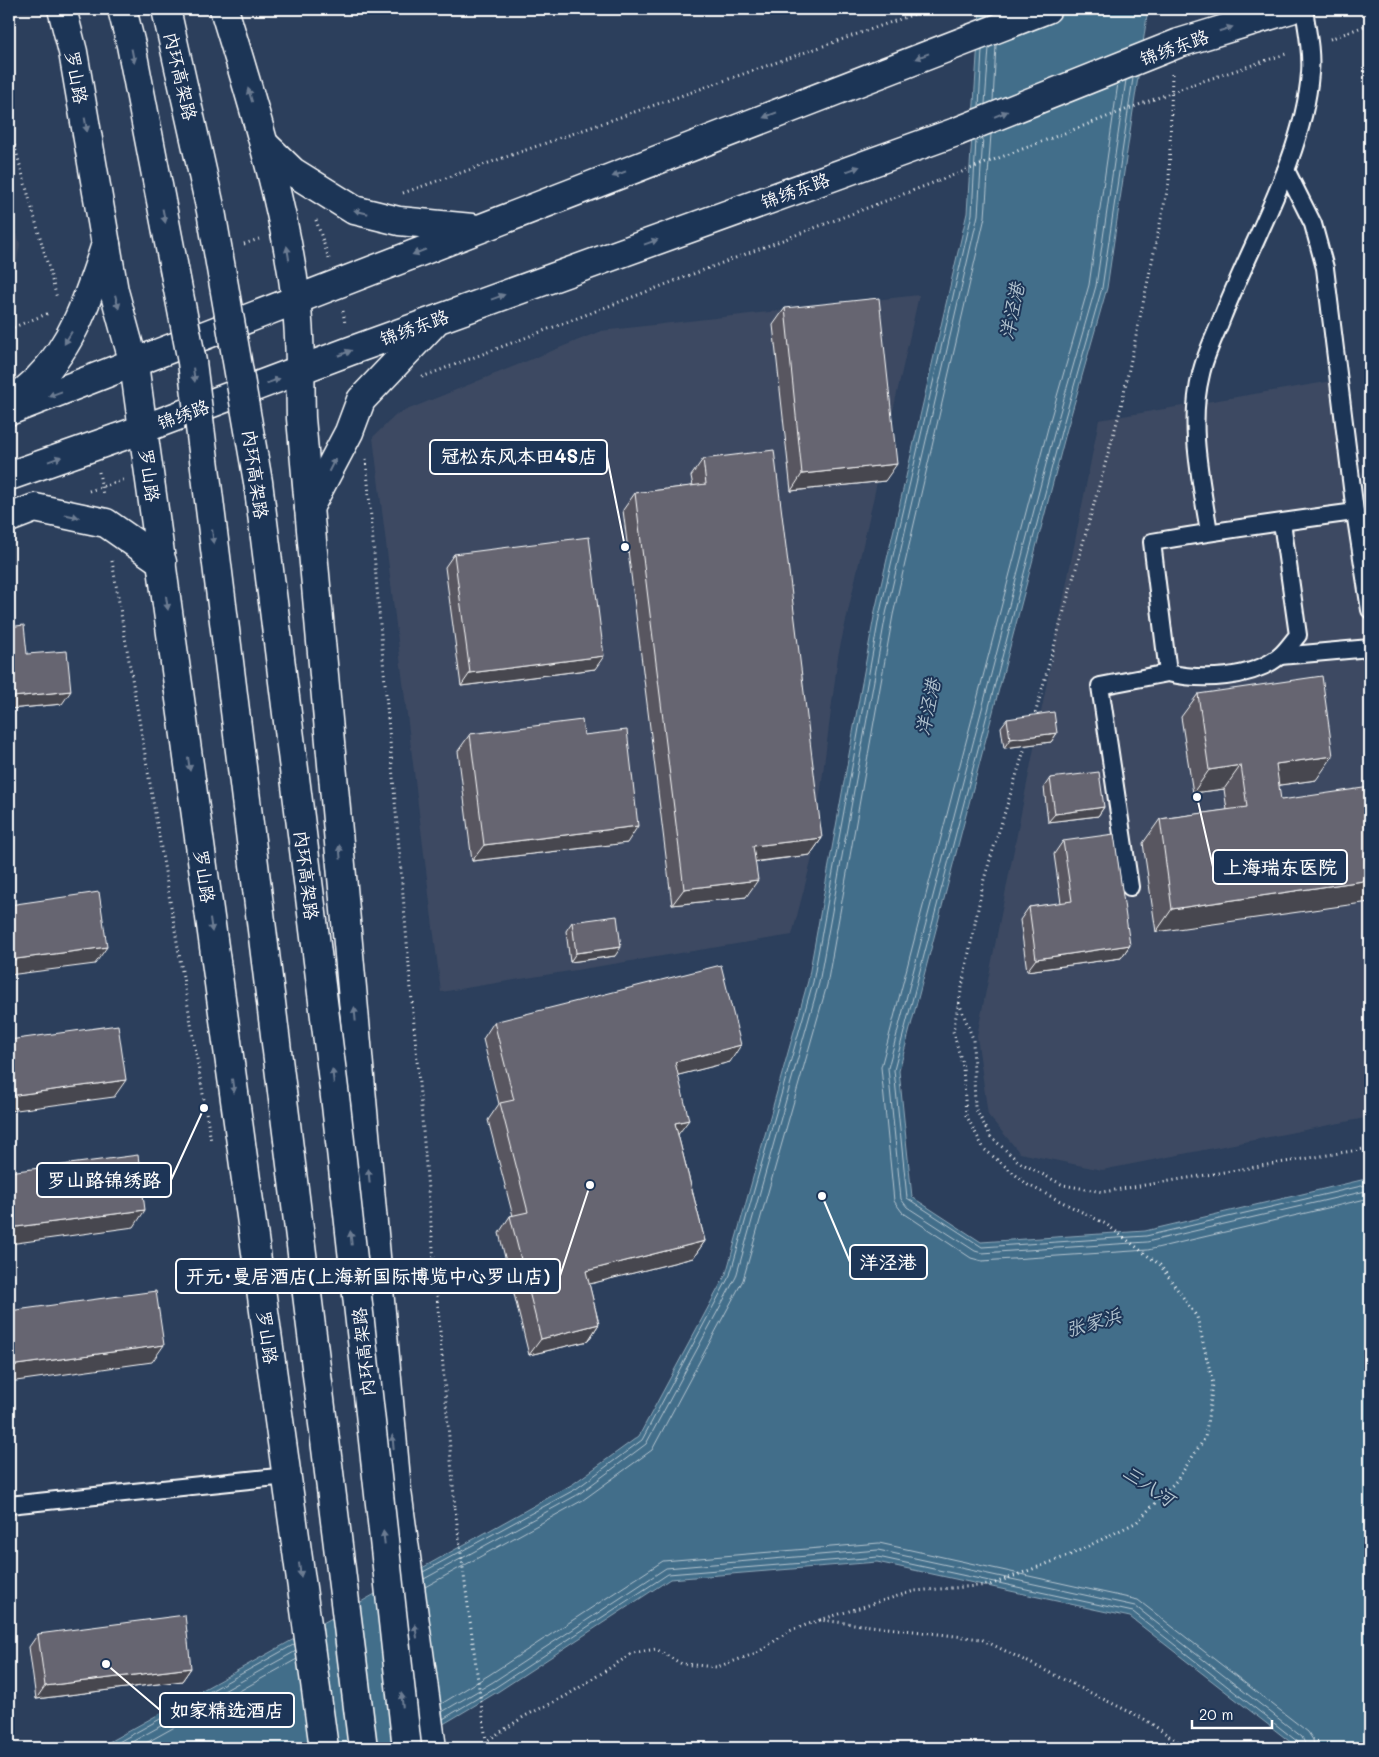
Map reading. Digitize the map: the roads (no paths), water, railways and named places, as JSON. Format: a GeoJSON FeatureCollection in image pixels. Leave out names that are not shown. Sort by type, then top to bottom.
{"type":"FeatureCollection","features":[{"type":"Feature","properties":{"kind":"main road","name":"罗山路"},"geometry":{"type":"LineString","coordinates":[[62,9],[73,52],[114,291],[134,364],[324,1748]]}},
{"type":"Feature","properties":{"kind":"main road"},"geometry":{"type":"LineString","coordinates":[[122,9],[131,45],[192,362],[363,1748]]}},
{"type":"Feature","properties":{"kind":"main road","name":"内环高架路"},"geometry":{"type":"LineString","coordinates":[[166,9],[211,211],[258,482],[336,1105],[407,1748]]}},
{"type":"Feature","properties":{"kind":"main road"},"geometry":{"type":"LineString","coordinates":[[224,9],[264,144],[284,230],[296,301],[309,508],[397,1491],[432,1748]]}},
{"type":"Feature","properties":{"kind":"main road"},"geometry":{"type":"LineString","coordinates":[[9,412],[967,38],[1047,9]]}},
{"type":"Feature","properties":{"kind":"main road","name":"锦绣东路"},"geometry":{"type":"LineString","coordinates":[[300,371],[956,132],[1176,55],[1291,9]]}},
{"type":"Feature","properties":{"kind":"main road"},"geometry":{"type":"LineString","coordinates":[[264,144],[293,172],[354,210],[399,221],[479,229]]}},
{"type":"Feature","properties":{"kind":"main road"},"geometry":{"type":"LineString","coordinates":[[9,405],[39,378],[62,347],[88,300],[106,244]]}},
{"type":"Feature","properties":{"kind":"main road"},"geometry":{"type":"LineString","coordinates":[[309,508],[349,432],[361,400],[436,320]]}},
{"type":"Feature","properties":{"kind":"main road","name":"锦绣路"},"geometry":{"type":"LineString","coordinates":[[9,476],[300,371]]}},
{"type":"Feature","properties":{"kind":"main road"},"geometry":{"type":"LineString","coordinates":[[9,518],[35,508],[106,523],[162,562]]}},
{"type":"Feature","properties":{"kind":"lane"},"geometry":{"type":"LineString","coordinates":[[1208,532],[1196,443],[1195,410],[1201,373],[1240,271],[1286,170],[1306,99],[1310,73],[1310,46],[1304,9]]}},
{"type":"Feature","properties":{"kind":"lane"},"geometry":{"type":"LineString","coordinates":[[1286,170],[1313,224],[1325,268],[1370,610]]}},
{"type":"Feature","properties":{"kind":"lane"},"geometry":{"type":"LineString","coordinates":[[1168,673],[1152,542],[1208,532],[1356,512]]}},
{"type":"Feature","properties":{"kind":"lane"},"geometry":{"type":"LineString","coordinates":[[1282,522],[1298,635],[1308,654]]}},
{"type":"Feature","properties":{"kind":"lane"},"geometry":{"type":"LineString","coordinates":[[1130,887],[1100,686],[1168,673],[1202,678],[1235,673],[1264,665],[1280,656],[1298,635]]}},
{"type":"Feature","properties":{"kind":"lane"},"geometry":{"type":"LineString","coordinates":[[1280,656],[1370,648]]}},
{"type":"Feature","properties":{"kind":"lane"},"geometry":{"type":"LineString","coordinates":[[9,1505],[287,1476]]}},
{"type":"Feature","properties":{"kind":"water"},"geometry":{"type":"Polygon","coordinates":[[[980,9],[1148,9],[1107,288],[1067,429],[899,1071],[912,1197],[981,1242],[1145,1231],[1370,1178],[1370,1748],[1298,1748],[1130,1617],[877,1562],[670,1579],[499,1691],[403,1748],[98,1748],[573,1484],[639,1436],[726,1274],[808,981],[875,611],[967,213],[980,9]]]}},
{"type":"Feature","properties":{"kind":"place","name":"冠松东风本田4S店"},"geometry":{"type":"Point","coordinates":[625,547]}},
{"type":"Feature","properties":{"kind":"place","name":"上海瑞东医院"},"geometry":{"type":"Point","coordinates":[1197,797]}},
{"type":"Feature","properties":{"kind":"place","name":"罗山路锦绣路"},"geometry":{"type":"Point","coordinates":[204,1108]}},
{"type":"Feature","properties":{"kind":"place","name":"开元·曼居酒店(上海新国际博览中心罗山店)"},"geometry":{"type":"Point","coordinates":[590,1185]}},
{"type":"Feature","properties":{"kind":"place","name":"洋泾港"},"geometry":{"type":"Point","coordinates":[822,1196]}},
{"type":"Feature","properties":{"kind":"place","name":"如家精选酒店"},"geometry":{"type":"Point","coordinates":[106,1664]}},
{"type":"Feature","properties":{"kind":"water label","name":"张家浜"},"geometry":{"type":"Point","coordinates":[1093,1322]}},
{"type":"Feature","properties":{"kind":"water label","name":"三八河"},"geometry":{"type":"Point","coordinates":[1149,1485]}}]}
